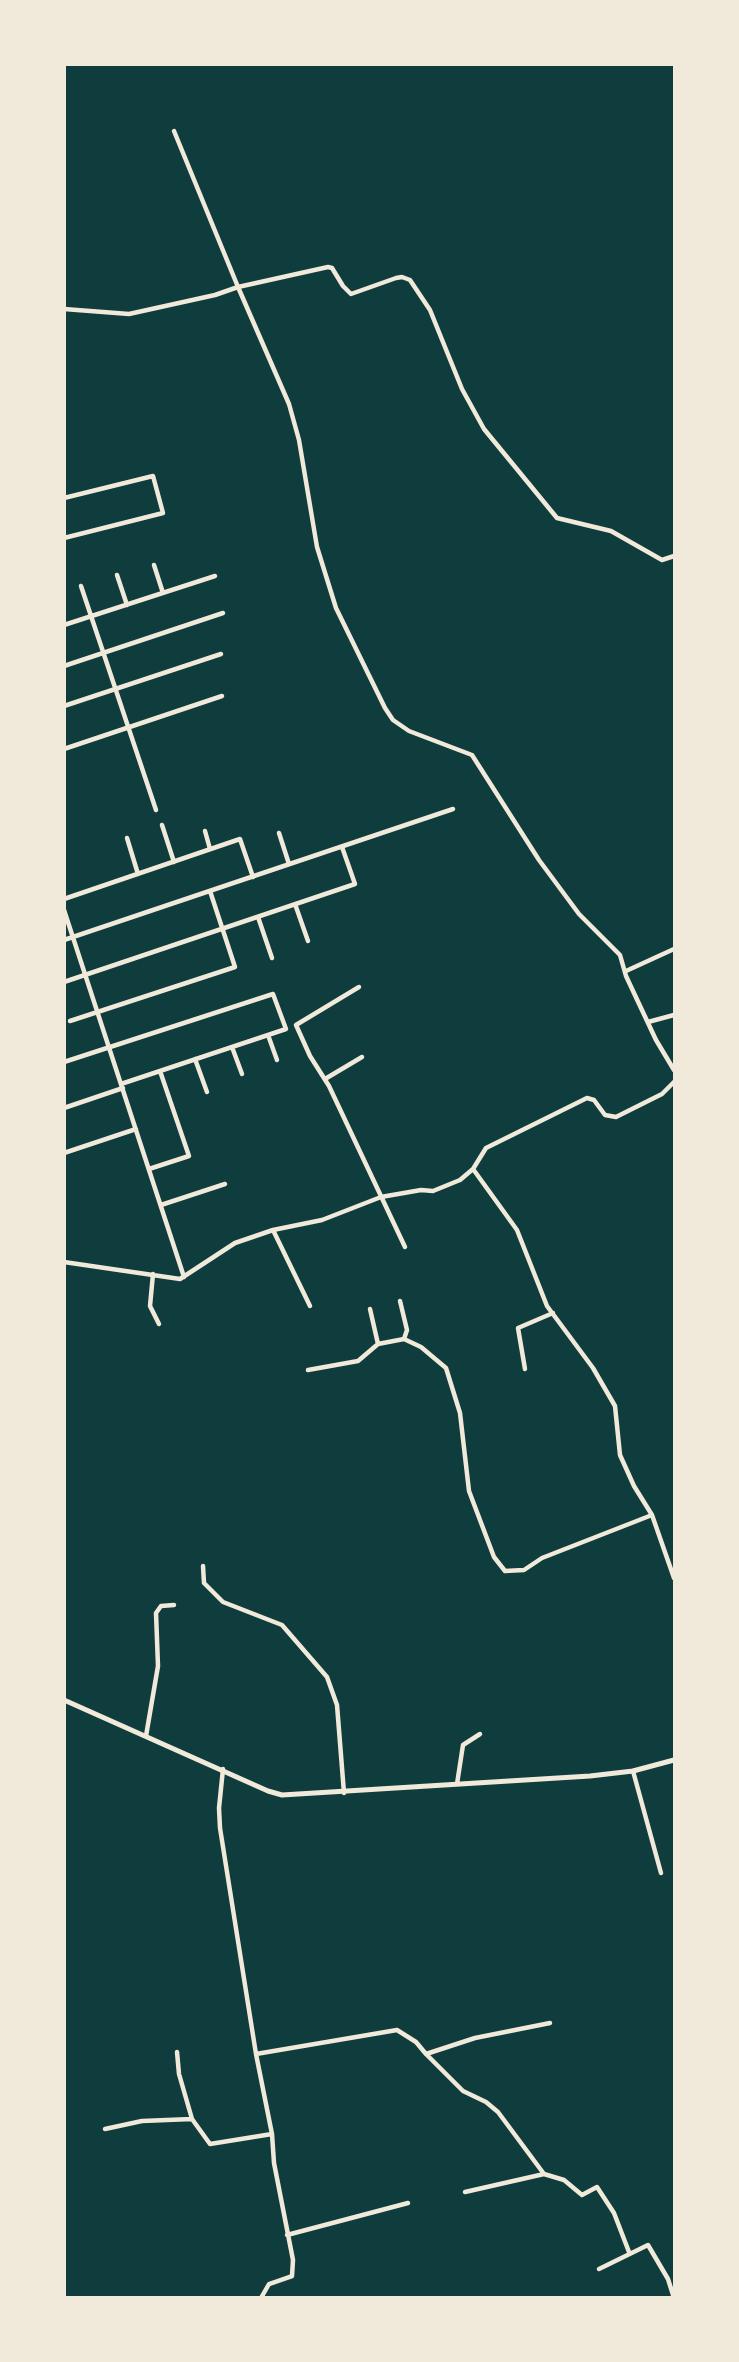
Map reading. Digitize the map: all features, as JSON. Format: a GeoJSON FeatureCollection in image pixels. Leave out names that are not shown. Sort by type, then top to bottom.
{"type":"FeatureCollection","features":[{"type":"Feature","properties":{"kind":"street"},"geometry":{"type":"LineString","coordinates":[[174,131],[289,404],[299,440],[317,548],[336,608],[385,708],[393,720],[409,731],[472,755],[539,860],[579,914],[620,955],[648,1022],[675,1070]]}},
{"type":"Feature","properties":{"kind":"street"},"geometry":{"type":"LineString","coordinates":[[64,309],[129,314],[215,296],[238,287],[328,267],[332,268],[351,294],[396,278],[402,277],[410,280],[430,310],[462,389],[484,429],[557,518],[610,531],[662,560],[675,556]]}},
{"type":"Feature","properties":{"kind":"street"},"geometry":{"type":"LineString","coordinates":[[64,498],[153,476],[162,513],[64,538]]}},
{"type":"Feature","properties":{"kind":"street"},"geometry":{"type":"LineString","coordinates":[[154,565],[163,593]]}},
{"type":"Feature","properties":{"kind":"street"},"geometry":{"type":"LineString","coordinates":[[117,575],[127,604]]}},
{"type":"Feature","properties":{"kind":"street"},"geometry":{"type":"LineString","coordinates":[[64,625],[215,576]]}},
{"type":"Feature","properties":{"kind":"street"},"geometry":{"type":"LineString","coordinates":[[81,586],[156,810]]}},
{"type":"Feature","properties":{"kind":"street"},"geometry":{"type":"LineString","coordinates":[[64,666],[222,613]]}},
{"type":"Feature","properties":{"kind":"street"},"geometry":{"type":"LineString","coordinates":[[64,706],[220,654]]}},
{"type":"Feature","properties":{"kind":"street"},"geometry":{"type":"LineString","coordinates":[[64,749],[222,696]]}},
{"type":"Feature","properties":{"kind":"street"},"geometry":{"type":"LineString","coordinates":[[64,940],[453,809]]}},
{"type":"Feature","properties":{"kind":"street"},"geometry":{"type":"LineString","coordinates":[[162,825],[174,862]]}},
{"type":"Feature","properties":{"kind":"street"},"geometry":{"type":"LineString","coordinates":[[205,831],[210,849]]}},
{"type":"Feature","properties":{"kind":"street"},"geometry":{"type":"LineString","coordinates":[[279,834],[289,864]]}},
{"type":"Feature","properties":{"kind":"street"},"geometry":{"type":"LineString","coordinates":[[127,838],[138,874]]}},
{"type":"Feature","properties":{"kind":"street"},"geometry":{"type":"LineString","coordinates":[[64,898],[240,839],[253,877]]}},
{"type":"Feature","properties":{"kind":"street"},"geometry":{"type":"LineString","coordinates":[[64,981],[355,884],[342,847]]}},
{"type":"Feature","properties":{"kind":"street"},"geometry":{"type":"LineString","coordinates":[[70,1021],[235,967],[210,891]]}},
{"type":"Feature","properties":{"kind":"street"},"geometry":{"type":"LineString","coordinates":[[295,904],[308,941]]}},
{"type":"Feature","properties":{"kind":"street"},"geometry":{"type":"LineString","coordinates":[[64,910],[184,1277]]}},
{"type":"Feature","properties":{"kind":"street"},"geometry":{"type":"LineString","coordinates":[[258,917],[272,958]]}},
{"type":"Feature","properties":{"kind":"street"},"geometry":{"type":"LineString","coordinates":[[626,971],[675,949]]}},
{"type":"Feature","properties":{"kind":"street"},"geometry":{"type":"LineString","coordinates":[[359,987],[296,1025],[310,1056],[325,1079],[405,1247]]}},
{"type":"Feature","properties":{"kind":"street"},"geometry":{"type":"LineString","coordinates":[[64,1062],[273,994],[286,1029],[160,1071],[64,1108]]}},
{"type":"Feature","properties":{"kind":"street"},"geometry":{"type":"LineString","coordinates":[[648,1022],[675,1015]]}},
{"type":"Feature","properties":{"kind":"street"},"geometry":{"type":"LineString","coordinates":[[268,1035],[277,1060]]}},
{"type":"Feature","properties":{"kind":"street"},"geometry":{"type":"LineString","coordinates":[[232,1047],[242,1074]]}},
{"type":"Feature","properties":{"kind":"street"},"geometry":{"type":"LineString","coordinates":[[325,1079],[362,1057]]}},
{"type":"Feature","properties":{"kind":"street"},"geometry":{"type":"LineString","coordinates":[[195,1059],[207,1092]]}},
{"type":"Feature","properties":{"kind":"street"},"geometry":{"type":"LineString","coordinates":[[149,1169],[189,1156],[160,1071]]}},
{"type":"Feature","properties":{"kind":"street"},"geometry":{"type":"LineString","coordinates":[[64,1262],[175,1279],[184,1277],[235,1243],[273,1230],[322,1220],[381,1197],[421,1190],[433,1191],[460,1180],[473,1169],[486,1148],[568,1106],[592,1098],[605,1115],[616,1118],[662,1094],[675,1082]]}},
{"type":"Feature","properties":{"kind":"street"},"geometry":{"type":"LineString","coordinates":[[64,1153],[136,1129]]}},
{"type":"Feature","properties":{"kind":"street"},"geometry":{"type":"LineString","coordinates":[[473,1169],[517,1230],[541,1295],[593,1368],[615,1406],[620,1455],[633,1486],[652,1515],[675,1578]]}},
{"type":"Feature","properties":{"kind":"street"},"geometry":{"type":"LineString","coordinates":[[161,1205],[225,1184]]}},
{"type":"Feature","properties":{"kind":"street"},"geometry":{"type":"LineString","coordinates":[[273,1230],[310,1306]]}},
{"type":"Feature","properties":{"kind":"street"},"geometry":{"type":"LineString","coordinates":[[153,1274],[150,1306],[159,1323]]}},
{"type":"Feature","properties":{"kind":"street"},"geometry":{"type":"LineString","coordinates":[[400,1301],[407,1330],[404,1339]]}},
{"type":"Feature","properties":{"kind":"street"},"geometry":{"type":"LineString","coordinates":[[370,1309],[378,1344]]}},
{"type":"Feature","properties":{"kind":"street"},"geometry":{"type":"LineString","coordinates":[[525,1369],[518,1328],[553,1313]]}},
{"type":"Feature","properties":{"kind":"street"},"geometry":{"type":"LineString","coordinates":[[308,1370],[358,1361],[378,1344],[404,1339],[422,1347],[449,1373],[460,1413],[469,1491],[494,1557],[505,1570],[524,1570],[542,1558],[652,1515]]}},
{"type":"Feature","properties":{"kind":"street"},"geometry":{"type":"LineString","coordinates":[[203,1566],[204,1582],[223,1602],[282,1625],[327,1677],[337,1705],[344,1793]]}},
{"type":"Feature","properties":{"kind":"street"},"geometry":{"type":"LineString","coordinates":[[146,1736],[158,1666],[156,1613],[162,1606],[174,1605]]}},
{"type":"Feature","properties":{"kind":"street"},"geometry":{"type":"LineString","coordinates":[[64,1700],[268,1791],[282,1795],[344,1793],[633,1771],[675,1760]]}},
{"type":"Feature","properties":{"kind":"street"},"geometry":{"type":"LineString","coordinates":[[457,1784],[463,1745],[480,1734]]}},
{"type":"Feature","properties":{"kind":"street"},"geometry":{"type":"LineString","coordinates":[[223,1769],[219,1808],[220,1828],[256,2054],[273,2134],[274,2163],[293,2260],[292,2276],[270,2284],[261,2298]]}},
{"type":"Feature","properties":{"kind":"street"},"geometry":{"type":"LineString","coordinates":[[633,1771],[661,1873]]}},
{"type":"Feature","properties":{"kind":"street"},"geometry":{"type":"LineString","coordinates":[[426,2054],[475,2038],[550,2023]]}},
{"type":"Feature","properties":{"kind":"street"},"geometry":{"type":"LineString","coordinates":[[256,2054],[397,2030],[416,2042],[463,2091],[486,2102],[498,2112],[544,2174]]}},
{"type":"Feature","properties":{"kind":"street"},"geometry":{"type":"LineString","coordinates":[[177,2052],[179,2074],[192,2119],[210,2144],[273,2134]]}},
{"type":"Feature","properties":{"kind":"street"},"geometry":{"type":"LineString","coordinates":[[105,2129],[142,2121],[192,2119]]}},
{"type":"Feature","properties":{"kind":"street"},"geometry":{"type":"LineString","coordinates":[[465,2192],[544,2174],[558,2177],[582,2195],[598,2187],[614,2213],[629,2252]]}},
{"type":"Feature","properties":{"kind":"street"},"geometry":{"type":"LineString","coordinates":[[287,2235],[408,2203]]}},
{"type":"Feature","properties":{"kind":"street"},"geometry":{"type":"LineString","coordinates":[[599,2269],[644,2245],[650,2246],[668,2279],[674,2298]]}}]}
